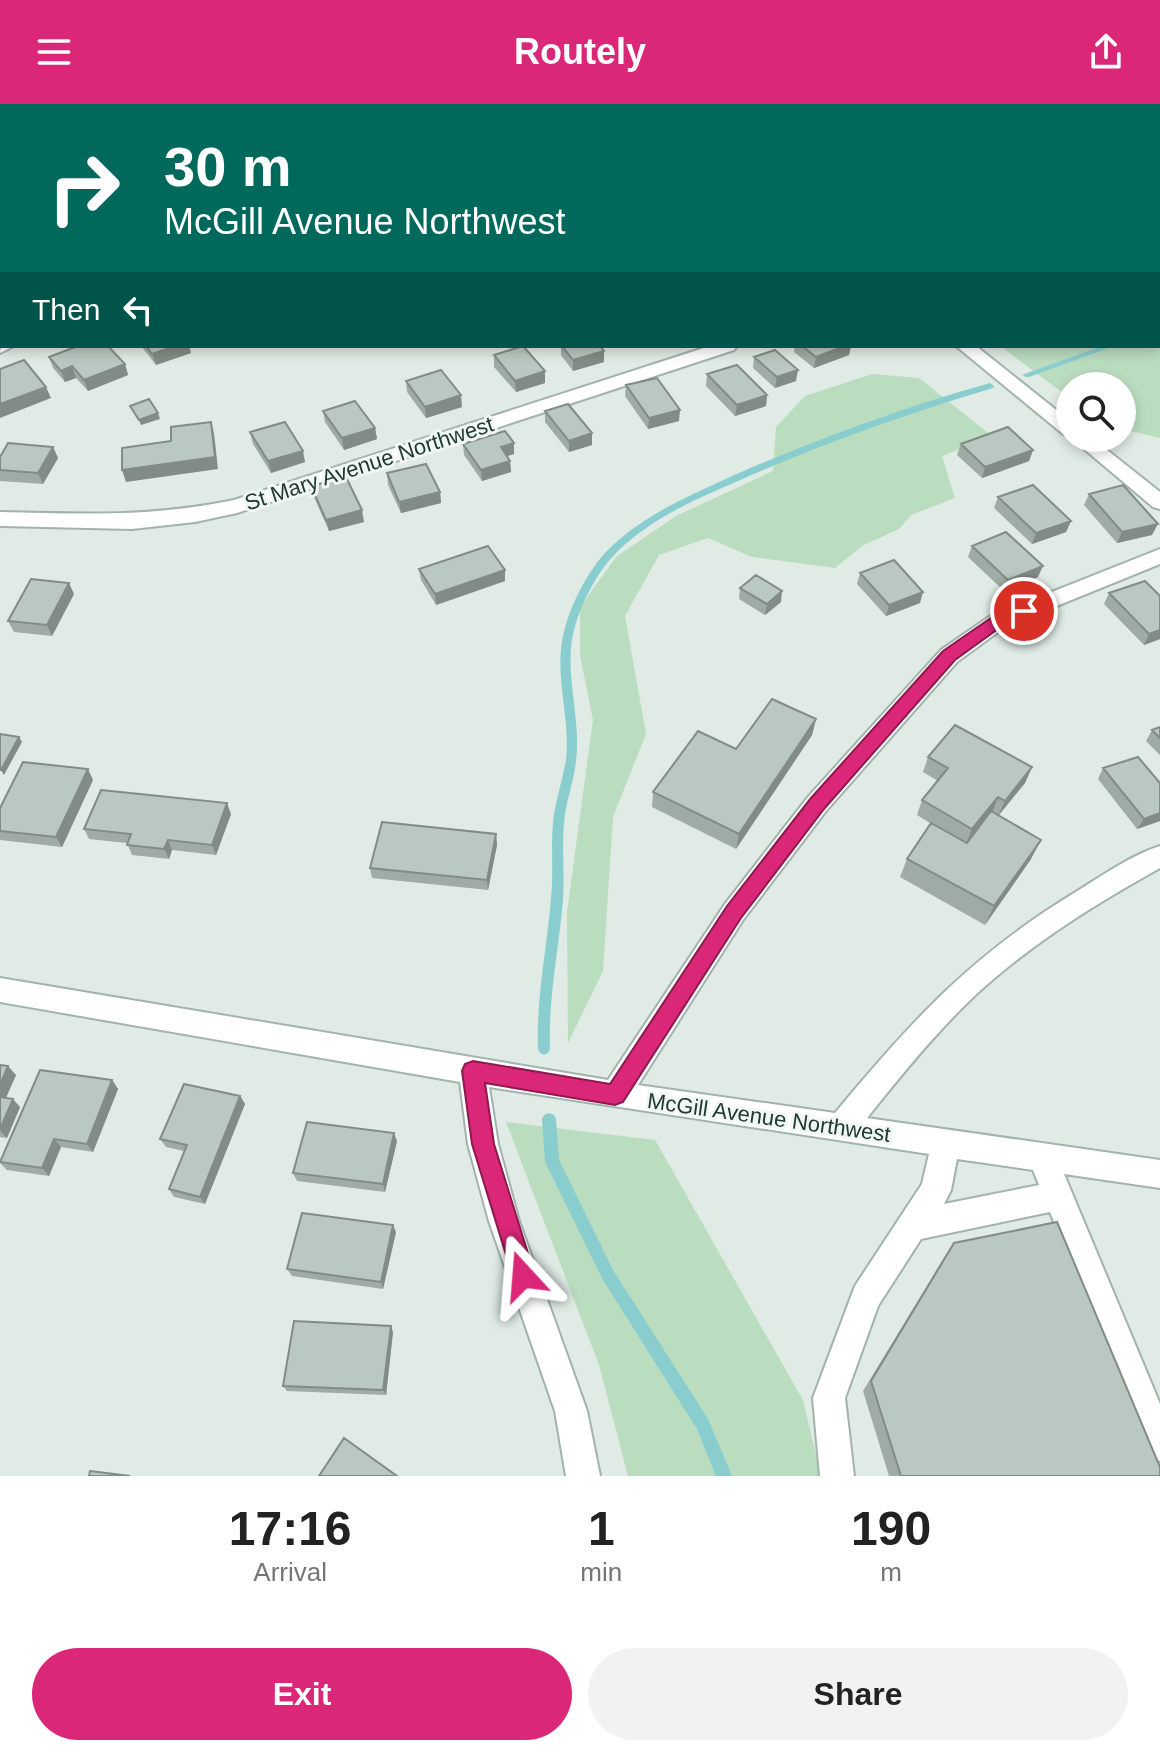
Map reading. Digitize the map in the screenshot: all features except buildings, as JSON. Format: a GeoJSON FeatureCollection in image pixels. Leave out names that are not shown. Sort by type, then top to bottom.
{"type":"FeatureCollection","features":[{"type":"Feature","properties":{"kind":"street","name":"St Mary Avenue Northwest"},"geometry":{"type":"LineString","coordinates":[[0,519],[132,522],[195,515],[237,506],[722,348]]}},
{"type":"Feature","properties":{"kind":"street"},"geometry":{"type":"LineString","coordinates":[[968,348],[1056,419]]}},
{"type":"Feature","properties":{"kind":"street"},"geometry":{"type":"LineString","coordinates":[[1098,452],[1160,502]]}},
{"type":"Feature","properties":{"kind":"street"},"geometry":{"type":"LineString","coordinates":[[615,1095],[734,912],[817,804],[949,656],[997,622],[1160,556]]}},
{"type":"Feature","properties":{"kind":"street"},"geometry":{"type":"LineString","coordinates":[[841,1128],[932,1019],[1000,958],[1098,889],[1160,856]]}},
{"type":"Feature","properties":{"kind":"street","name":"McGill Avenue Northwest"},"geometry":{"type":"LineString","coordinates":[[0,990],[615,1095],[1160,1174]]}},
{"type":"Feature","properties":{"kind":"street"},"geometry":{"type":"LineString","coordinates":[[473,1071],[483,1144],[504,1221],[571,1411],[583,1476]]}},
{"type":"Feature","properties":{"kind":"street"},"geometry":{"type":"LineString","coordinates":[[837,1476],[829,1398],[866,1297],[936,1190],[946,1142]]}},
{"type":"Feature","properties":{"kind":"street"},"geometry":{"type":"LineString","coordinates":[[1042,1157],[1160,1444]]}},
{"type":"Feature","properties":{"kind":"street"},"geometry":{"type":"LineString","coordinates":[[912,1226],[1058,1196]]}},
{"type":"Feature","properties":{"kind":"green space"},"geometry":{"type":"Polygon","coordinates":[[[1003,348],[1160,348],[1160,438],[1136,432],[1136,372],[1056,372],[1056,388],[1003,348]]]}},
{"type":"Feature","properties":{"kind":"green space"},"geometry":{"type":"Polygon","coordinates":[[[872,374],[919,378],[992,436],[942,456],[955,498],[911,515],[899,529],[862,546],[835,568],[752,557],[708,538],[659,555],[625,616],[646,734],[613,817],[603,971],[568,1043],[567,912],[593,720],[580,655],[580,607],[616,557],[676,516],[773,471],[776,427],[805,396],[872,374]]]}},
{"type":"Feature","properties":{"kind":"green space"},"geometry":{"type":"Polygon","coordinates":[[[506,1122],[655,1140],[803,1400],[821,1476],[628,1476],[599,1365],[506,1122]]]}},
{"type":"Feature","properties":{"kind":"waterway"},"geometry":{"type":"LineString","coordinates":[[1026,375],[1104,348]]}},
{"type":"Feature","properties":{"kind":"waterway"},"geometry":{"type":"LineString","coordinates":[[544,1049],[545,992],[557,898],[559,819],[573,744],[566,649],[575,612],[600,566],[614,549],[641,527],[702,493],[829,440],[990,386]]}},
{"type":"Feature","properties":{"kind":"waterway"},"geometry":{"type":"LineString","coordinates":[[549,1119],[552,1161],[608,1275],[703,1424],[724,1476]]}},
{"type":"Feature","properties":{"kind":"route"},"geometry":{"type":"LineString","coordinates":[[523,1276],[483,1144],[473,1071],[615,1095],[734,912],[817,804],[919,685],[949,656],[997,622],[1024,611]]}}]}
